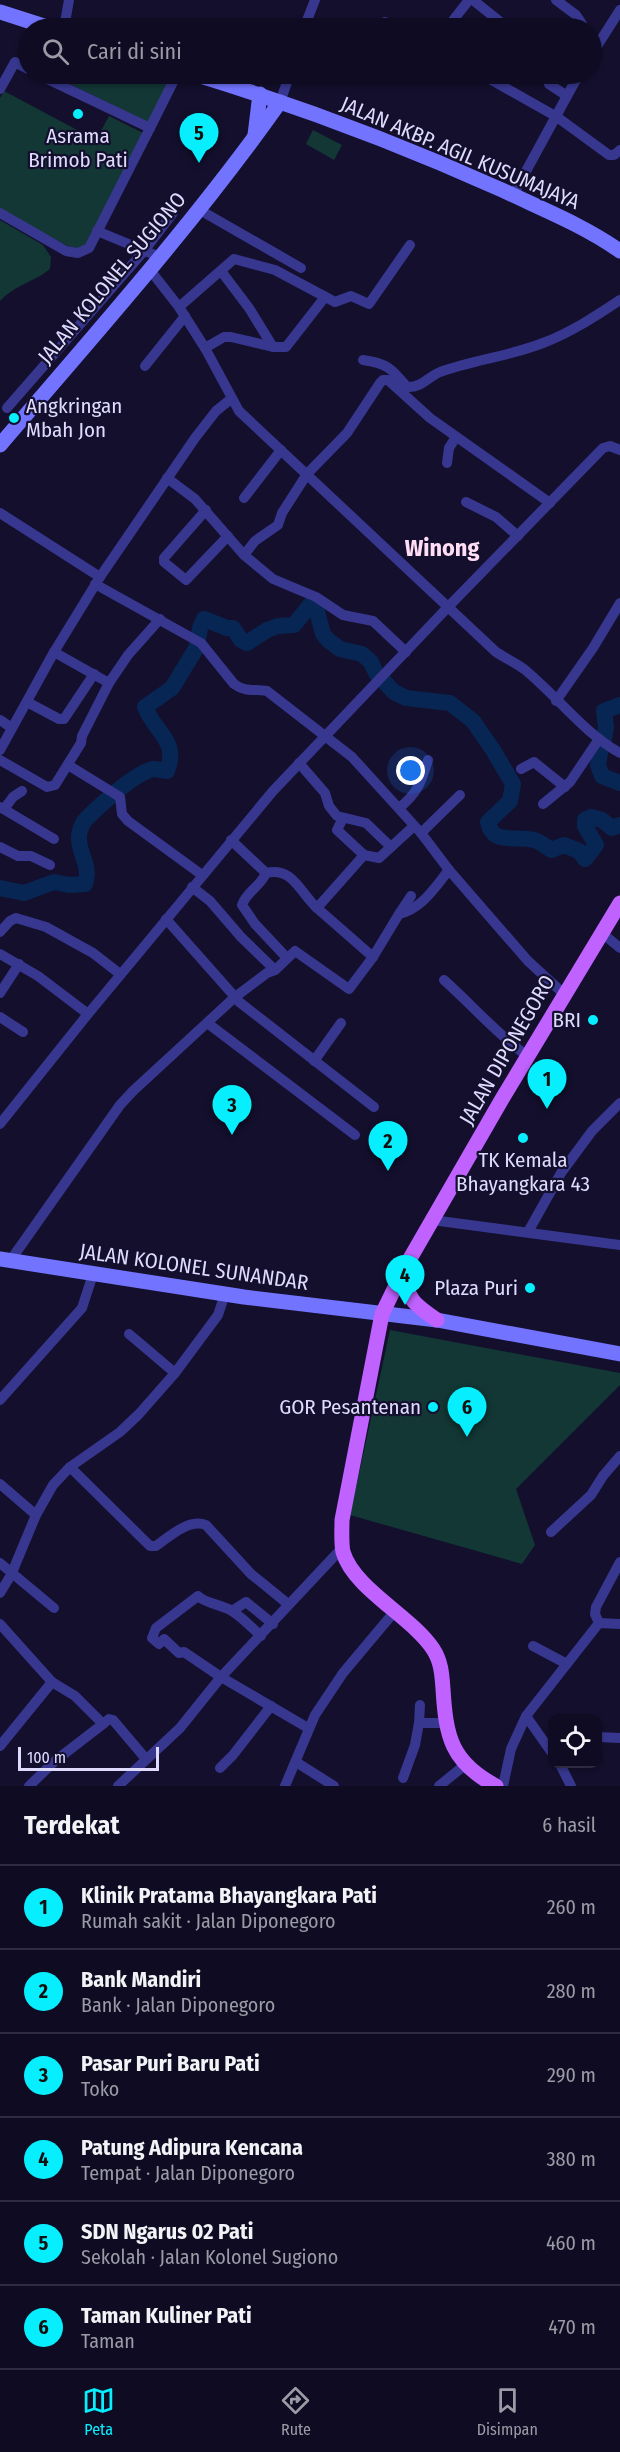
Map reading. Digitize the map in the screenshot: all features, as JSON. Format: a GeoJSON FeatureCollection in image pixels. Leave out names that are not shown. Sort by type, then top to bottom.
{"type":"FeatureCollection","features":[{"type":"Feature","properties":{"kind":"main road"},"geometry":{"type":"LineString","coordinates":[[0,12],[19,18]]}},
{"type":"Feature","properties":{"kind":"main road","name":"JALAN AKBP. AGIL KUSUMAJAYA"},"geometry":{"type":"LineString","coordinates":[[227,84],[374,137],[513,195],[594,232],[620,251]]}},
{"type":"Feature","properties":{"kind":"main road"},"geometry":{"type":"LineString","coordinates":[[255,138],[260,94]]}},
{"type":"Feature","properties":{"kind":"main road","name":"JALAN KOLONEL SUGIONO"},"geometry":{"type":"LineString","coordinates":[[0,445],[150,270],[255,138],[280,102]]}},
{"type":"Feature","properties":{"kind":"main road","name":"JALAN DIPONEGORO"},"geometry":{"type":"LineString","coordinates":[[342,1548],[342,1520],[382,1314],[432,1220],[527,1056],[620,903]]}},
{"type":"Feature","properties":{"kind":"main road","name":"JALAN KOLONEL SUNANDAR"},"geometry":{"type":"LineString","coordinates":[[5,1260],[225,1294],[437,1320],[620,1354]]}},
{"type":"Feature","properties":{"kind":"main road"},"geometry":{"type":"LineString","coordinates":[[404,1269],[409,1297],[419,1308],[437,1320]]}},
{"type":"Feature","properties":{"kind":"main road"},"geometry":{"type":"LineString","coordinates":[[342,1548],[353,1571],[419,1631],[438,1658],[441,1668],[445,1723],[454,1748],[465,1766],[496,1786]]}},
{"type":"Feature","properties":{"kind":"street"},"geometry":{"type":"LineString","coordinates":[[66,18],[69,0]]}},
{"type":"Feature","properties":{"kind":"street"},"geometry":{"type":"LineString","coordinates":[[308,18],[315,0]]}},
{"type":"Feature","properties":{"kind":"street"},"geometry":{"type":"LineString","coordinates":[[456,18],[471,0],[495,18]]}},
{"type":"Feature","properties":{"kind":"street"},"geometry":{"type":"LineString","coordinates":[[558,1],[580,18]]}},
{"type":"Feature","properties":{"kind":"street"},"geometry":{"type":"LineString","coordinates":[[602,37],[620,10]]}},
{"type":"Feature","properties":{"kind":"street"},"geometry":{"type":"LineString","coordinates":[[0,89],[15,62],[18,64]]}},
{"type":"Feature","properties":{"kind":"street"},"geometry":{"type":"LineString","coordinates":[[58,84],[150,128]]}},
{"type":"Feature","properties":{"kind":"street"},"geometry":{"type":"LineString","coordinates":[[0,213],[66,251],[78,253],[88,248],[172,84]]}},
{"type":"Feature","properties":{"kind":"street"},"geometry":{"type":"LineString","coordinates":[[280,102],[286,84]]}},
{"type":"Feature","properties":{"kind":"street"},"geometry":{"type":"LineString","coordinates":[[499,84],[557,117],[609,155],[618,154]]}},
{"type":"Feature","properties":{"kind":"street"},"geometry":{"type":"LineString","coordinates":[[549,84],[567,96]]}},
{"type":"Feature","properties":{"kind":"street"},"geometry":{"type":"LineString","coordinates":[[513,195],[574,84]]}},
{"type":"Feature","properties":{"kind":"street"},"geometry":{"type":"LineString","coordinates":[[198,209],[301,268]]}},
{"type":"Feature","properties":{"kind":"street"},"geometry":{"type":"LineString","coordinates":[[7,408],[144,251],[173,213]]}},
{"type":"Feature","properties":{"kind":"street"},"geometry":{"type":"LineString","coordinates":[[97,231],[160,257]]}},
{"type":"Feature","properties":{"kind":"street"},"geometry":{"type":"LineString","coordinates":[[145,366],[182,311],[231,260],[243,260],[275,270],[335,302],[351,296],[364,303],[372,303],[410,245]]}},
{"type":"Feature","properties":{"kind":"street"},"geometry":{"type":"LineString","coordinates":[[150,270],[182,311],[239,411],[496,652],[522,668],[599,739],[620,753]]}},
{"type":"Feature","properties":{"kind":"street"},"geometry":{"type":"LineString","coordinates":[[221,272],[249,308],[273,347]]}},
{"type":"Feature","properties":{"kind":"street"},"geometry":{"type":"LineString","coordinates":[[205,348],[224,337],[273,347],[286,347],[325,297]]}},
{"type":"Feature","properties":{"kind":"street"},"geometry":{"type":"LineString","coordinates":[[363,360],[391,368],[407,387],[416,387],[436,374],[471,362],[540,344],[562,335],[620,300]]}},
{"type":"Feature","properties":{"kind":"street"},"geometry":{"type":"LineString","coordinates":[[244,555],[259,537],[265,536],[278,525],[282,513],[307,474],[347,433],[383,380],[391,382],[417,409],[550,503]]}},
{"type":"Feature","properties":{"kind":"street"},"geometry":{"type":"LineString","coordinates":[[0,750],[54,652],[98,581],[195,438],[216,411],[231,399]]}},
{"type":"Feature","properties":{"kind":"street"},"geometry":{"type":"LineString","coordinates":[[447,463],[448,448],[456,437]]}},
{"type":"Feature","properties":{"kind":"street"},"geometry":{"type":"LineString","coordinates":[[0,1124],[192,886],[299,763],[603,448],[610,446],[620,450]]}},
{"type":"Feature","properties":{"kind":"street"},"geometry":{"type":"LineString","coordinates":[[244,498],[281,450]]}},
{"type":"Feature","properties":{"kind":"street"},"geometry":{"type":"LineString","coordinates":[[167,478],[195,499],[244,555],[273,579],[316,597],[343,615],[373,621],[406,652]]}},
{"type":"Feature","properties":{"kind":"street"},"geometry":{"type":"LineString","coordinates":[[466,502],[496,517],[518,536]]}},
{"type":"Feature","properties":{"kind":"street"},"geometry":{"type":"LineString","coordinates":[[206,510],[166,556],[164,562],[186,580],[228,536]]}},
{"type":"Feature","properties":{"kind":"street"},"geometry":{"type":"LineString","coordinates":[[0,513],[98,581],[199,641],[234,684],[241,689],[267,690],[352,757],[399,808],[528,961],[564,994]]}},
{"type":"Feature","properties":{"kind":"street"},"geometry":{"type":"LineString","coordinates":[[556,701],[593,648],[620,603]]}},
{"type":"Feature","properties":{"kind":"street"},"geometry":{"type":"LineString","coordinates":[[0,760],[50,787],[55,784],[81,743],[89,720],[110,683],[128,655],[160,619]]}},
{"type":"Feature","properties":{"kind":"street"},"geometry":{"type":"LineString","coordinates":[[54,652],[110,683]]}},
{"type":"Feature","properties":{"kind":"street"},"geometry":{"type":"LineString","coordinates":[[27,702],[59,719],[64,719],[94,674]]}},
{"type":"Feature","properties":{"kind":"street"},"geometry":{"type":"LineString","coordinates":[[71,711],[89,720]]}},
{"type":"Feature","properties":{"kind":"street"},"geometry":{"type":"LineString","coordinates":[[0,720],[12,728]]}},
{"type":"Feature","properties":{"kind":"street"},"geometry":{"type":"LineString","coordinates":[[543,804],[565,788],[599,739]]}},
{"type":"Feature","properties":{"kind":"street"},"geometry":{"type":"LineString","coordinates":[[399,808],[414,796],[428,760]]}},
{"type":"Feature","properties":{"kind":"street"},"geometry":{"type":"LineString","coordinates":[[521,769],[534,762],[565,788]]}},
{"type":"Feature","properties":{"kind":"street"},"geometry":{"type":"LineString","coordinates":[[299,763],[325,793],[333,812],[343,818],[366,823],[391,847]]}},
{"type":"Feature","properties":{"kind":"street"},"geometry":{"type":"LineString","coordinates":[[68,765],[121,798],[122,814],[128,821],[202,874]]}},
{"type":"Feature","properties":{"kind":"street"},"geometry":{"type":"LineString","coordinates":[[22,791],[2,808],[54,839]]}},
{"type":"Feature","properties":{"kind":"street"},"geometry":{"type":"LineString","coordinates":[[343,818],[337,830],[364,855],[379,858],[460,795]]}},
{"type":"Feature","properties":{"kind":"street"},"geometry":{"type":"LineString","coordinates":[[231,840],[266,873]]}},
{"type":"Feature","properties":{"kind":"street"},"geometry":{"type":"LineString","coordinates":[[0,847],[11,854],[31,856],[50,865]]}},
{"type":"Feature","properties":{"kind":"street"},"geometry":{"type":"LineString","coordinates":[[317,908],[364,855]]}},
{"type":"Feature","properties":{"kind":"street"},"geometry":{"type":"LineString","coordinates":[[399,914],[410,910],[422,901],[449,870]]}},
{"type":"Feature","properties":{"kind":"street"},"geometry":{"type":"LineString","coordinates":[[266,873],[277,871],[294,879],[317,908],[373,957]]}},
{"type":"Feature","properties":{"kind":"street"},"geometry":{"type":"LineString","coordinates":[[266,873],[260,885],[244,899],[242,905],[255,924],[287,957]]}},
{"type":"Feature","properties":{"kind":"street"},"geometry":{"type":"LineString","coordinates":[[192,886],[210,901],[241,937],[275,970]]}},
{"type":"Feature","properties":{"kind":"street"},"geometry":{"type":"LineString","coordinates":[[5,1260],[120,1105],[156,1067],[267,973],[275,970],[293,952],[297,952],[349,989],[373,957],[411,896]]}},
{"type":"Feature","properties":{"kind":"street"},"geometry":{"type":"LineString","coordinates":[[0,932],[16,918],[46,927],[93,953],[120,974]]}},
{"type":"Feature","properties":{"kind":"street"},"geometry":{"type":"LineString","coordinates":[[166,919],[237,999],[375,1107]]}},
{"type":"Feature","properties":{"kind":"street"},"geometry":{"type":"LineString","coordinates":[[602,933],[620,948]]}},
{"type":"Feature","properties":{"kind":"street"},"geometry":{"type":"LineString","coordinates":[[0,954],[19,964],[88,1014]]}},
{"type":"Feature","properties":{"kind":"street"},"geometry":{"type":"LineString","coordinates":[[0,993],[19,964]]}},
{"type":"Feature","properties":{"kind":"street"},"geometry":{"type":"LineString","coordinates":[[444,980],[473,1005],[506,1041],[527,1056]]}},
{"type":"Feature","properties":{"kind":"street"},"geometry":{"type":"LineString","coordinates":[[0,1017],[23,1032]]}},
{"type":"Feature","properties":{"kind":"street"},"geometry":{"type":"LineString","coordinates":[[314,1061],[341,1023]]}},
{"type":"Feature","properties":{"kind":"street"},"geometry":{"type":"LineString","coordinates":[[210,1025],[355,1135]]}},
{"type":"Feature","properties":{"kind":"street"},"geometry":{"type":"LineString","coordinates":[[528,1232],[561,1173],[592,1131],[620,1103]]}},
{"type":"Feature","properties":{"kind":"street"},"geometry":{"type":"LineString","coordinates":[[432,1220],[620,1245]]}},
{"type":"Feature","properties":{"kind":"street"},"geometry":{"type":"LineString","coordinates":[[0,1400],[82,1308],[93,1274]]}},
{"type":"Feature","properties":{"kind":"street"},"geometry":{"type":"LineString","coordinates":[[0,1593],[11,1575],[36,1515],[53,1485],[70,1467],[120,1432],[139,1414],[175,1373],[218,1315],[225,1294]]}},
{"type":"Feature","properties":{"kind":"street"},"geometry":{"type":"LineString","coordinates":[[129,1335],[175,1373]]}},
{"type":"Feature","properties":{"kind":"street"},"geometry":{"type":"LineString","coordinates":[[551,1532],[591,1495],[620,1456]]}},
{"type":"Feature","properties":{"kind":"street"},"geometry":{"type":"LineString","coordinates":[[70,1467],[150,1546],[156,1546],[184,1527],[199,1522],[206,1524],[251,1574],[288,1605]]}},
{"type":"Feature","properties":{"kind":"street"},"geometry":{"type":"LineString","coordinates":[[0,1484],[36,1515]]}},
{"type":"Feature","properties":{"kind":"street"},"geometry":{"type":"LineString","coordinates":[[118,1786],[180,1728],[220,1677],[273,1624],[342,1548]]}},
{"type":"Feature","properties":{"kind":"street"},"geometry":{"type":"LineString","coordinates":[[599,1623],[594,1612],[620,1562]]}},
{"type":"Feature","properties":{"kind":"street"},"geometry":{"type":"LineString","coordinates":[[0,1563],[11,1575],[54,1608]]}},
{"type":"Feature","properties":{"kind":"street"},"geometry":{"type":"LineString","coordinates":[[261,1636],[231,1611],[210,1601],[202,1600],[198,1596],[156,1628],[152,1638],[159,1644],[164,1640],[179,1653],[184,1652],[220,1677],[308,1728]]}},
{"type":"Feature","properties":{"kind":"street"},"geometry":{"type":"LineString","coordinates":[[231,1611],[246,1602],[273,1624]]}},
{"type":"Feature","properties":{"kind":"street"},"geometry":{"type":"LineString","coordinates":[[285,1786],[315,1715],[343,1673],[395,1611]]}},
{"type":"Feature","properties":{"kind":"street"},"geometry":{"type":"LineString","coordinates":[[599,1623],[620,1624]]}},
{"type":"Feature","properties":{"kind":"street"},"geometry":{"type":"LineString","coordinates":[[503,1786],[511,1749],[526,1716],[599,1623]]}},
{"type":"Feature","properties":{"kind":"street"},"geometry":{"type":"LineString","coordinates":[[0,1624],[52,1682],[75,1696],[103,1724]]}},
{"type":"Feature","properties":{"kind":"street"},"geometry":{"type":"LineString","coordinates":[[533,1646],[567,1664]]}},
{"type":"Feature","properties":{"kind":"street"},"geometry":{"type":"LineString","coordinates":[[0,1746],[52,1682]]}},
{"type":"Feature","properties":{"kind":"street"},"geometry":{"type":"LineString","coordinates":[[403,1778],[415,1745],[420,1705]]}},
{"type":"Feature","properties":{"kind":"street"},"geometry":{"type":"LineString","coordinates":[[220,1768],[271,1706]]}},
{"type":"Feature","properties":{"kind":"street"},"geometry":{"type":"LineString","coordinates":[[526,1716],[548,1748]]}},
{"type":"Feature","properties":{"kind":"street"},"geometry":{"type":"LineString","coordinates":[[29,1786],[56,1761],[109,1719],[114,1720],[146,1759]]}},
{"type":"Feature","properties":{"kind":"street"},"geometry":{"type":"LineString","coordinates":[[419,1723],[445,1723]]}},
{"type":"Feature","properties":{"kind":"street"},"geometry":{"type":"LineString","coordinates":[[602,1737],[620,1738]]}},
{"type":"Feature","properties":{"kind":"street"},"geometry":{"type":"LineString","coordinates":[[296,1762],[334,1786]]}},
{"type":"Feature","properties":{"kind":"street"},"geometry":{"type":"LineString","coordinates":[[439,1786],[465,1766]]}},
{"type":"Feature","properties":{"kind":"street"},"geometry":{"type":"LineString","coordinates":[[562,1768],[571,1786]]}},
{"type":"Feature","properties":{"kind":"green space"},"geometry":{"type":"Polygon","coordinates":[[[70,84],[168,84],[149,123],[70,84]]]}},
{"type":"Feature","properties":{"kind":"green space"},"geometry":{"type":"Polygon","coordinates":[[[4,91],[96,140],[109,116],[143,133],[86,244],[78,248],[68,246],[0,210],[0,98],[4,91]]]}},
{"type":"Feature","properties":{"kind":"green space"},"geometry":{"type":"Polygon","coordinates":[[[313,130],[342,145],[334,160],[306,144],[313,130]]]}},
{"type":"Feature","properties":{"kind":"green space"},"geometry":{"type":"Polygon","coordinates":[[[0,220],[43,245],[51,257],[50,269],[12,291],[0,301],[0,220]]]}},
{"type":"Feature","properties":{"kind":"green space"},"geometry":{"type":"Polygon","coordinates":[[[390,1330],[620,1373],[620,1385],[516,1489],[535,1545],[522,1564],[350,1515],[390,1330]]]}},
{"type":"Feature","properties":{"kind":"waterway"},"geometry":{"type":"LineString","coordinates":[[0,888],[24,893],[54,882],[69,885],[85,884],[87,871],[79,835],[86,820],[128,782],[154,769],[167,771],[170,760],[168,744],[145,707],[172,688],[197,647],[204,619],[233,628],[241,640],[247,643],[267,630],[278,626],[294,625],[310,605],[315,604],[323,634],[328,640],[340,649],[362,654],[394,692],[406,698],[450,703],[473,721],[513,784],[510,801],[488,822],[494,834],[506,838],[534,840],[551,850],[564,845],[579,851],[585,859],[596,845],[585,826],[585,820],[591,817],[602,820],[612,828],[620,825]]}},
{"type":"Feature","properties":{"kind":"waterway"},"geometry":{"type":"LineString","coordinates":[[604,739],[606,727],[604,711],[620,705]]}},
{"type":"Feature","properties":{"kind":"waterway"},"geometry":{"type":"LineString","coordinates":[[601,747],[598,765],[602,776],[620,783]]}},
{"type":"Feature","properties":{"kind":"place","name":"Asrama Brimob Pati"},"geometry":{"type":"Point","coordinates":[78,114]}},
{"type":"Feature","properties":{"kind":"place","name":"SDN Ngarus 02 Pati"},"geometry":{"type":"Point","coordinates":[199,163]}},
{"type":"Feature","properties":{"kind":"place","name":"Angkringan Mbah Jon"},"geometry":{"type":"Point","coordinates":[14,418]}},
{"type":"Feature","properties":{"kind":"place","name":"BRI"},"geometry":{"type":"Point","coordinates":[593,1020]}},
{"type":"Feature","properties":{"kind":"place","name":"Klinik Pratama Bhayangkara Pati"},"geometry":{"type":"Point","coordinates":[547,1109]}},
{"type":"Feature","properties":{"kind":"place","name":"Pasar Puri Baru Pati"},"geometry":{"type":"Point","coordinates":[232,1135]}},
{"type":"Feature","properties":{"kind":"place","name":"TK Kemala Bhayangkara 43"},"geometry":{"type":"Point","coordinates":[523,1138]}},
{"type":"Feature","properties":{"kind":"place","name":"Bank Mandiri"},"geometry":{"type":"Point","coordinates":[388,1171]}},
{"type":"Feature","properties":{"kind":"place","name":"Plaza Puri"},"geometry":{"type":"Point","coordinates":[530,1288]}},
{"type":"Feature","properties":{"kind":"place","name":"Patung Adipura Kencana"},"geometry":{"type":"Point","coordinates":[405,1305]}},
{"type":"Feature","properties":{"kind":"place","name":"GOR Pesantenan"},"geometry":{"type":"Point","coordinates":[433,1407]}},
{"type":"Feature","properties":{"kind":"place","name":"Taman Kuliner Pati"},"geometry":{"type":"Point","coordinates":[467,1437]}},
{"type":"Feature","properties":{"kind":"district","name":"Winong"},"geometry":{"type":"Point","coordinates":[442,548]}}]}
